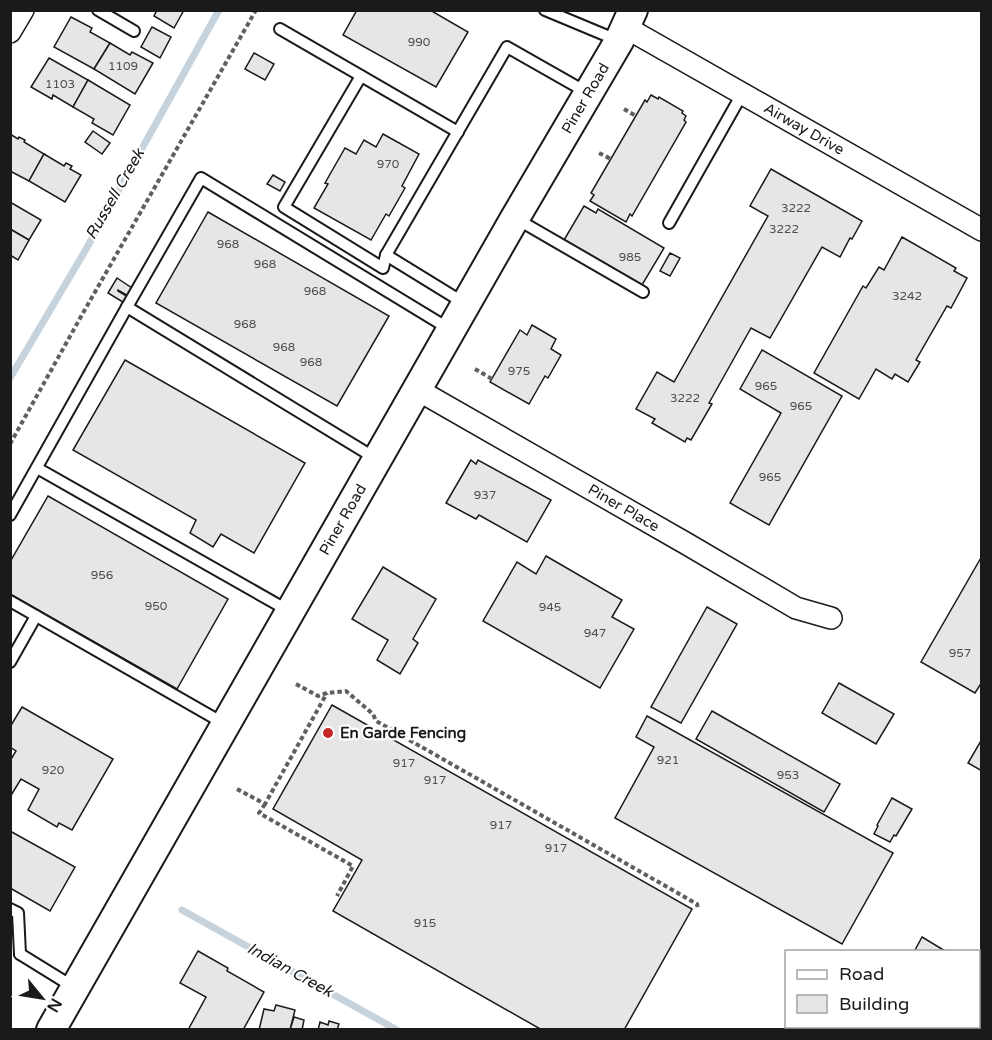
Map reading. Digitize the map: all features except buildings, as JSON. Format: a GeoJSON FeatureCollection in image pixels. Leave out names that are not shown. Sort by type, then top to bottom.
{"type":"FeatureCollection","features":[{"type":"Feature","properties":{"kind":"main road","name":"Piner Road"},"geometry":{"type":"LineString","coordinates":[[51,1029],[626,26]]}},
{"type":"Feature","properties":{"kind":"street"},"geometry":{"type":"LineString","coordinates":[[10,32],[23,10]]}},
{"type":"Feature","properties":{"kind":"street","name":"Airway Drive"},"geometry":{"type":"LineString","coordinates":[[626,26],[981,230]]}},
{"type":"Feature","properties":{"kind":"street","name":"Piner Place"},"geometry":{"type":"LineString","coordinates":[[418,390],[796,609],[831,618]]}},
{"type":"Feature","properties":{"kind":"lane"},"geometry":{"type":"LineString","coordinates":[[98,10],[134,31]]}},
{"type":"Feature","properties":{"kind":"lane"},"geometry":{"type":"LineString","coordinates":[[545,10],[626,26]]}},
{"type":"Feature","properties":{"kind":"lane"},"geometry":{"type":"LineString","coordinates":[[280,29],[458,132]]}},
{"type":"Feature","properties":{"kind":"lane"},"geometry":{"type":"LineString","coordinates":[[361,76],[285,207],[383,268],[386,255],[507,47],[588,93]]}},
{"type":"Feature","properties":{"kind":"lane"},"geometry":{"type":"LineString","coordinates":[[669,224],[742,93]]}},
{"type":"Feature","properties":{"kind":"lane"},"geometry":{"type":"LineString","coordinates":[[10,515],[201,178],[451,330]]}},
{"type":"Feature","properties":{"kind":"lane"},"geometry":{"type":"LineString","coordinates":[[515,218],[643,292]]}},
{"type":"Feature","properties":{"kind":"lane"},"geometry":{"type":"LineString","coordinates":[[386,255],[466,304]]}},
{"type":"Feature","properties":{"kind":"lane"},"geometry":{"type":"LineString","coordinates":[[127,307],[377,459]]}},
{"type":"Feature","properties":{"kind":"lane"},"geometry":{"type":"LineString","coordinates":[[37,468],[289,611]]}},
{"type":"Feature","properties":{"kind":"lane"},"geometry":{"type":"LineString","coordinates":[[10,601],[226,724]]}},
{"type":"Feature","properties":{"kind":"lane"},"geometry":{"type":"LineString","coordinates":[[10,662],[36,616]]}},
{"type":"Feature","properties":{"kind":"lane"},"geometry":{"type":"LineString","coordinates":[[10,909],[18,913],[15,956],[75,988]]}},
{"type":"Feature","properties":{"kind":"path"},"geometry":{"type":"LineString","coordinates":[[10,444],[256,10]]}},
{"type":"Feature","properties":{"kind":"path"},"geometry":{"type":"LineString","coordinates":[[624,109],[636,116]]}},
{"type":"Feature","properties":{"kind":"path"},"geometry":{"type":"LineString","coordinates":[[599,153],[611,159]]}},
{"type":"Feature","properties":{"kind":"path"},"geometry":{"type":"LineString","coordinates":[[475,369],[492,379]]}},
{"type":"Feature","properties":{"kind":"path"},"geometry":{"type":"LineString","coordinates":[[296,684],[318,696],[346,690],[373,714],[376,721],[698,904],[699,909]]}},
{"type":"Feature","properties":{"kind":"path"},"geometry":{"type":"LineString","coordinates":[[327,693],[259,813],[353,866],[337,896]]}},
{"type":"Feature","properties":{"kind":"path"},"geometry":{"type":"LineString","coordinates":[[237,789],[265,804]]}},
{"type":"Feature","properties":{"kind":"waterway","name":"Russell Creek"},"geometry":{"type":"LineString","coordinates":[[10,378],[85,251],[219,10]]}},
{"type":"Feature","properties":{"kind":"waterway","name":"Indian Creek"},"geometry":{"type":"LineString","coordinates":[[182,910],[397,1030]]}},
{"type":"Feature","properties":{"kind":"place","name":"En Garde Fencing"},"geometry":{"type":"Point","coordinates":[328,733]}}]}
